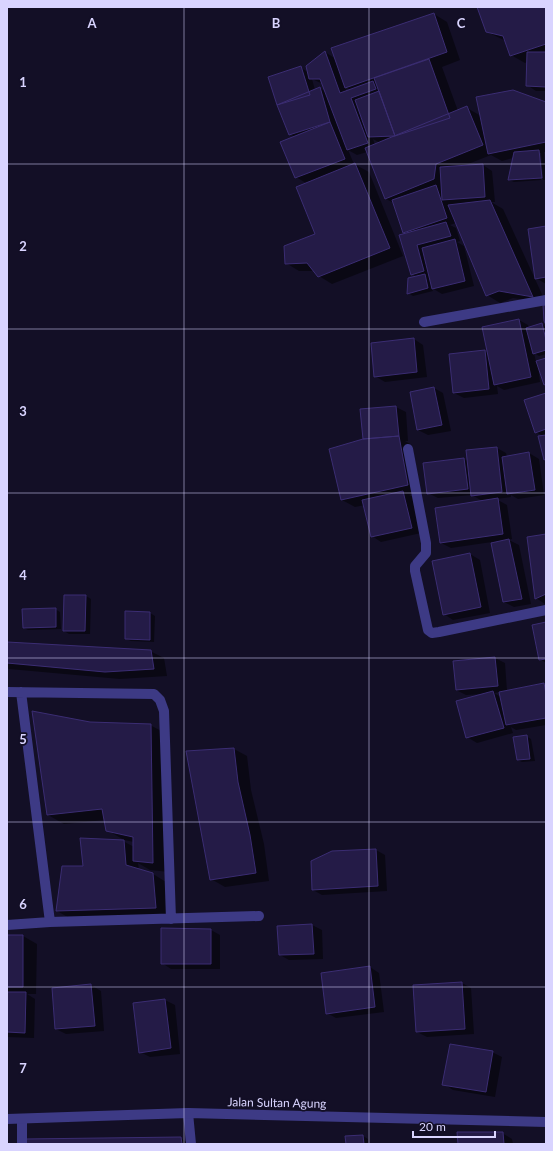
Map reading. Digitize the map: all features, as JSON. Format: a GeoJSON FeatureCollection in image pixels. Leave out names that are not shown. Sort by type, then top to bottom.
{"type":"FeatureCollection","features":[{"type":"Feature","properties":{"kind":"street"},"geometry":{"type":"LineString","coordinates":[[424,322],[546,300]]}},
{"type":"Feature","properties":{"kind":"street"},"geometry":{"type":"LineString","coordinates":[[408,449],[426,542],[426,553],[415,566],[415,571],[428,630],[432,633],[439,632],[546,610]]}},
{"type":"Feature","properties":{"kind":"street"},"geometry":{"type":"LineString","coordinates":[[7,692],[154,694],[160,700],[164,711],[171,919]]}},
{"type":"Feature","properties":{"kind":"street"},"geometry":{"type":"LineString","coordinates":[[21,692],[50,922]]}},
{"type":"Feature","properties":{"kind":"street"},"geometry":{"type":"LineString","coordinates":[[7,925],[50,922],[259,916]]}},
{"type":"Feature","properties":{"kind":"street"},"geometry":{"type":"LineString","coordinates":[[188,1113],[191,1144]]}},
{"type":"Feature","properties":{"kind":"street","name":"Jalan Sultan Agung"},"geometry":{"type":"LineString","coordinates":[[7,1119],[188,1113],[546,1122]]}},
{"type":"Feature","properties":{"kind":"street"},"geometry":{"type":"LineString","coordinates":[[22,1119],[22,1144]]}},
{"type":"Feature","properties":{"kind":"building"},"geometry":{"type":"Polygon","coordinates":[[[477,7],[546,7],[546,44],[510,56],[503,36],[486,32],[477,7]]]}},
{"type":"Feature","properties":{"kind":"building"},"geometry":{"type":"Polygon","coordinates":[[[434,13],[447,52],[345,88],[331,48],[434,13]]]}},
{"type":"Feature","properties":{"kind":"building"},"geometry":{"type":"Polygon","coordinates":[[[325,51],[340,93],[373,81],[376,89],[351,98],[368,143],[347,150],[320,79],[309,79],[306,66],[325,51]]]}},
{"type":"Feature","properties":{"kind":"building"},"geometry":{"type":"Polygon","coordinates":[[[527,52],[546,52],[546,87],[526,86],[527,52]]]}},
{"type":"Feature","properties":{"kind":"building"},"geometry":{"type":"Polygon","coordinates":[[[429,59],[450,118],[395,136],[374,78],[429,59]]]}},
{"type":"Feature","properties":{"kind":"building"},"geometry":{"type":"Polygon","coordinates":[[[301,66],[310,95],[277,105],[268,77],[301,66]]]}},
{"type":"Feature","properties":{"kind":"building"},"geometry":{"type":"Polygon","coordinates":[[[320,87],[330,122],[289,135],[277,105],[320,87]]]}},
{"type":"Feature","properties":{"kind":"building"},"geometry":{"type":"Polygon","coordinates":[[[513,90],[546,102],[546,142],[488,154],[476,97],[513,90]]]}},
{"type":"Feature","properties":{"kind":"building"},"geometry":{"type":"Polygon","coordinates":[[[379,91],[395,136],[368,137],[355,100],[379,91]]]}},
{"type":"Feature","properties":{"kind":"building"},"geometry":{"type":"Polygon","coordinates":[[[467,106],[483,145],[436,164],[434,179],[385,199],[365,148],[467,106]]]}},
{"type":"Feature","properties":{"kind":"building"},"geometry":{"type":"Polygon","coordinates":[[[330,122],[345,159],[295,178],[280,142],[330,122]]]}},
{"type":"Feature","properties":{"kind":"building"},"geometry":{"type":"Polygon","coordinates":[[[539,150],[542,178],[508,180],[514,152],[539,150]]]}},
{"type":"Feature","properties":{"kind":"building"},"geometry":{"type":"Polygon","coordinates":[[[355,163],[390,248],[318,277],[307,263],[285,264],[284,246],[315,234],[296,187],[355,163]]]}},
{"type":"Feature","properties":{"kind":"building"},"geometry":{"type":"Polygon","coordinates":[[[483,164],[485,197],[442,200],[440,167],[483,164]]]}},
{"type":"Feature","properties":{"kind":"building"},"geometry":{"type":"Polygon","coordinates":[[[436,185],[447,218],[403,233],[392,200],[436,185]]]}},
{"type":"Feature","properties":{"kind":"building"},"geometry":{"type":"Polygon","coordinates":[[[490,200],[533,297],[499,291],[486,296],[448,205],[490,200]]]}},
{"type":"Feature","properties":{"kind":"building"},"geometry":{"type":"Polygon","coordinates":[[[446,222],[451,236],[417,245],[424,271],[411,275],[399,235],[446,222]]]}},
{"type":"Feature","properties":{"kind":"building"},"geometry":{"type":"Polygon","coordinates":[[[546,226],[546,277],[535,279],[528,229],[546,226]]]}},
{"type":"Feature","properties":{"kind":"building"},"geometry":{"type":"Polygon","coordinates":[[[455,239],[465,281],[432,289],[422,248],[455,239]]]}},
{"type":"Feature","properties":{"kind":"building"},"geometry":{"type":"Polygon","coordinates":[[[425,274],[428,288],[407,294],[408,278],[425,274]]]}},
{"type":"Feature","properties":{"kind":"building"},"geometry":{"type":"Polygon","coordinates":[[[543,305],[546,305],[546,325],[544,321],[543,305]]]}},
{"type":"Feature","properties":{"kind":"building"},"geometry":{"type":"Polygon","coordinates":[[[519,319],[531,377],[494,385],[482,327],[519,319]]]}},
{"type":"Feature","properties":{"kind":"building"},"geometry":{"type":"Polygon","coordinates":[[[542,323],[546,340],[546,350],[533,354],[526,328],[542,323]]]}},
{"type":"Feature","properties":{"kind":"building"},"geometry":{"type":"Polygon","coordinates":[[[414,338],[417,372],[374,377],[371,343],[414,338]]]}},
{"type":"Feature","properties":{"kind":"building"},"geometry":{"type":"Polygon","coordinates":[[[485,350],[489,389],[453,393],[449,354],[485,350]]]}},
{"type":"Feature","properties":{"kind":"building"},"geometry":{"type":"Polygon","coordinates":[[[546,358],[546,384],[544,385],[536,361],[546,358]]]}},
{"type":"Feature","properties":{"kind":"building"},"geometry":{"type":"Polygon","coordinates":[[[434,387],[442,425],[417,430],[410,392],[434,387]]]}},
{"type":"Feature","properties":{"kind":"building"},"geometry":{"type":"Polygon","coordinates":[[[546,393],[546,429],[535,433],[524,400],[546,393]]]}},
{"type":"Feature","properties":{"kind":"building"},"geometry":{"type":"Polygon","coordinates":[[[396,406],[399,436],[363,439],[360,409],[396,406]]]}},
{"type":"Feature","properties":{"kind":"building"},"geometry":{"type":"Polygon","coordinates":[[[546,435],[546,459],[544,460],[538,436],[546,435]]]}},
{"type":"Feature","properties":{"kind":"building"},"geometry":{"type":"Polygon","coordinates":[[[399,436],[408,485],[341,500],[329,449],[363,439],[399,436]]]}},
{"type":"Feature","properties":{"kind":"building"},"geometry":{"type":"Polygon","coordinates":[[[497,447],[502,492],[471,496],[466,450],[497,447]]]}},
{"type":"Feature","properties":{"kind":"building"},"geometry":{"type":"Polygon","coordinates":[[[529,452],[535,490],[507,494],[502,457],[529,452]]]}},
{"type":"Feature","properties":{"kind":"building"},"geometry":{"type":"Polygon","coordinates":[[[464,458],[468,489],[427,494],[423,463],[464,458]]]}},
{"type":"Feature","properties":{"kind":"building"},"geometry":{"type":"Polygon","coordinates":[[[403,491],[412,528],[371,537],[362,500],[403,491]]]}},
{"type":"Feature","properties":{"kind":"building"},"geometry":{"type":"Polygon","coordinates":[[[498,498],[503,534],[440,543],[435,508],[498,498]]]}},
{"type":"Feature","properties":{"kind":"building"},"geometry":{"type":"Polygon","coordinates":[[[546,534],[546,594],[535,599],[527,537],[546,534]]]}},
{"type":"Feature","properties":{"kind":"building"},"geometry":{"type":"Polygon","coordinates":[[[509,539],[522,599],[503,602],[491,543],[509,539]]]}},
{"type":"Feature","properties":{"kind":"building"},"geometry":{"type":"Polygon","coordinates":[[[470,553],[481,607],[443,615],[432,561],[470,553]]]}},
{"type":"Feature","properties":{"kind":"building"},"geometry":{"type":"Polygon","coordinates":[[[64,595],[86,595],[85,631],[63,631],[64,595]]]}},
{"type":"Feature","properties":{"kind":"building"},"geometry":{"type":"Polygon","coordinates":[[[56,608],[56,627],[23,628],[22,609],[56,608]]]}},
{"type":"Feature","properties":{"kind":"building"},"geometry":{"type":"Polygon","coordinates":[[[125,611],[150,612],[150,640],[125,639],[125,611]]]}},
{"type":"Feature","properties":{"kind":"building"},"geometry":{"type":"Polygon","coordinates":[[[546,622],[546,659],[539,660],[532,625],[546,622]]]}},
{"type":"Feature","properties":{"kind":"building"},"geometry":{"type":"Polygon","coordinates":[[[7,642],[151,650],[154,669],[105,672],[7,663],[7,642]]]}},
{"type":"Feature","properties":{"kind":"building"},"geometry":{"type":"Polygon","coordinates":[[[495,657],[498,686],[456,690],[453,661],[495,657]]]}},
{"type":"Feature","properties":{"kind":"building"},"geometry":{"type":"Polygon","coordinates":[[[544,683],[546,694],[546,718],[506,725],[499,692],[544,683]]]}},
{"type":"Feature","properties":{"kind":"building"},"geometry":{"type":"Polygon","coordinates":[[[493,691],[504,728],[466,738],[456,701],[493,691]]]}},
{"type":"Feature","properties":{"kind":"building"},"geometry":{"type":"Polygon","coordinates":[[[32,711],[90,722],[151,724],[153,863],[133,861],[133,837],[106,831],[102,809],[47,815],[32,711]]]}},
{"type":"Feature","properties":{"kind":"building"},"geometry":{"type":"Polygon","coordinates":[[[527,735],[530,759],[517,760],[513,737],[527,735]]]}},
{"type":"Feature","properties":{"kind":"building"},"geometry":{"type":"Polygon","coordinates":[[[234,748],[238,782],[250,835],[256,873],[210,880],[186,751],[234,748]]]}},
{"type":"Feature","properties":{"kind":"building"},"geometry":{"type":"Polygon","coordinates":[[[80,838],[124,840],[126,865],[153,873],[156,908],[56,911],[62,866],[83,866],[80,838]]]}},
{"type":"Feature","properties":{"kind":"building"},"geometry":{"type":"Polygon","coordinates":[[[376,849],[378,886],[312,890],[311,861],[332,851],[376,849]]]}},
{"type":"Feature","properties":{"kind":"building"},"geometry":{"type":"Polygon","coordinates":[[[312,924],[314,954],[279,955],[277,926],[312,924]]]}},
{"type":"Feature","properties":{"kind":"building"},"geometry":{"type":"Polygon","coordinates":[[[161,928],[211,929],[211,964],[161,964],[161,928]]]}},
{"type":"Feature","properties":{"kind":"building"},"geometry":{"type":"Polygon","coordinates":[[[7,935],[23,935],[23,987],[7,987],[7,935]]]}},
{"type":"Feature","properties":{"kind":"building"},"geometry":{"type":"Polygon","coordinates":[[[370,966],[375,1007],[326,1014],[321,973],[370,966]]]}},
{"type":"Feature","properties":{"kind":"building"},"geometry":{"type":"Polygon","coordinates":[[[462,982],[465,1029],[416,1032],[413,985],[462,982]]]}},
{"type":"Feature","properties":{"kind":"building"},"geometry":{"type":"Polygon","coordinates":[[[91,984],[95,1026],[55,1029],[52,988],[91,984]]]}},
{"type":"Feature","properties":{"kind":"building"},"geometry":{"type":"Polygon","coordinates":[[[7,992],[26,992],[25,1033],[7,1032],[7,992]]]}},
{"type":"Feature","properties":{"kind":"building"},"geometry":{"type":"Polygon","coordinates":[[[165,999],[171,1048],[139,1053],[133,1003],[165,999]]]}},
{"type":"Feature","properties":{"kind":"building"},"geometry":{"type":"Polygon","coordinates":[[[450,1044],[493,1051],[486,1092],[442,1085],[450,1044]]]}},
{"type":"Feature","properties":{"kind":"building"},"geometry":{"type":"Polygon","coordinates":[[[457,1132],[503,1132],[504,1144],[458,1144],[457,1132]]]}},
{"type":"Feature","properties":{"kind":"building"},"geometry":{"type":"Polygon","coordinates":[[[363,1135],[364,1144],[346,1144],[345,1136],[363,1135]]]}},
{"type":"Feature","properties":{"kind":"building"},"geometry":{"type":"Polygon","coordinates":[[[181,1137],[182,1144],[24,1144],[24,1139],[181,1137]]]}}]}
